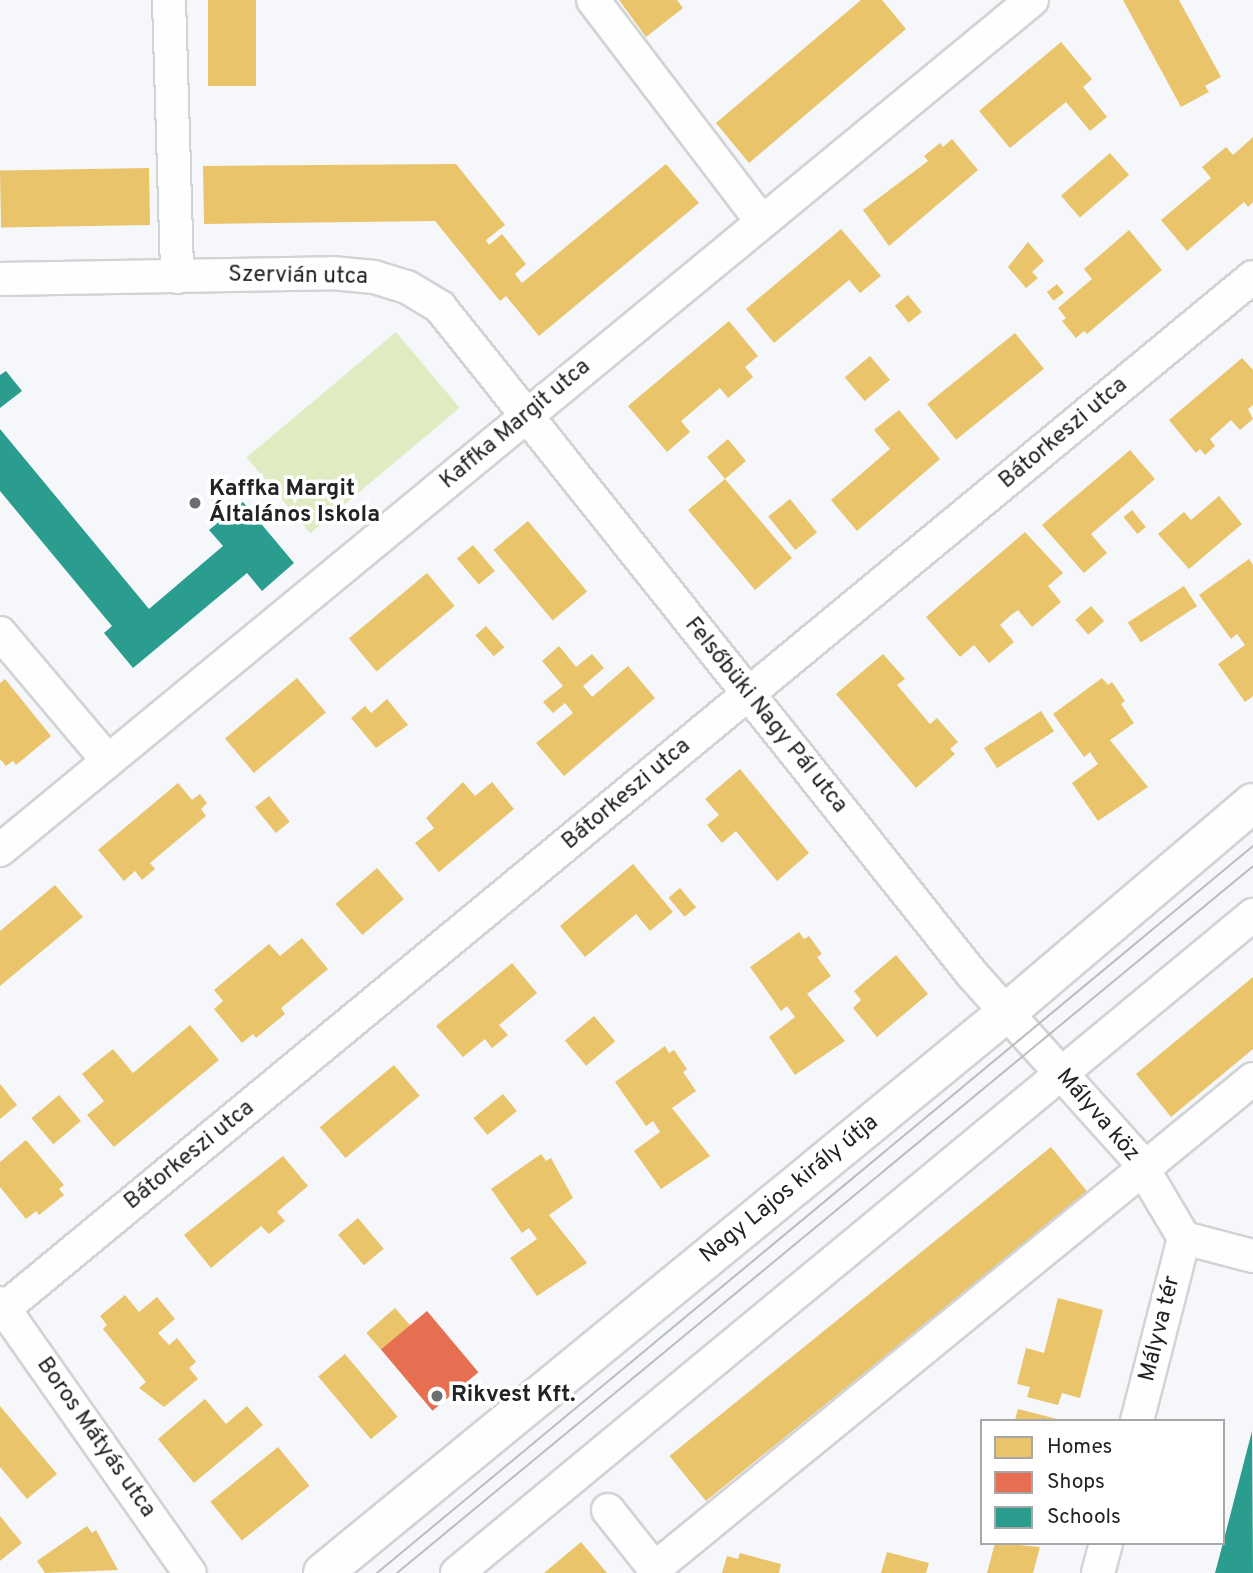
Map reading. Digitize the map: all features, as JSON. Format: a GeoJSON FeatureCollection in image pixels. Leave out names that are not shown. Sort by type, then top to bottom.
{"type":"FeatureCollection","features":[{"type":"Feature","properties":{"kind":"main road","name":"Nagy Lajos király útja"},"geometry":{"type":"LineString","coordinates":[[323,1573],[1006,1013],[1253,803]]}},
{"type":"Feature","properties":{"kind":"street"},"geometry":{"type":"LineString","coordinates":[[169,0],[177,278]]}},
{"type":"Feature","properties":{"kind":"street"},"geometry":{"type":"LineString","coordinates":[[593,0],[762,222]]}},
{"type":"Feature","properties":{"kind":"street","name":"Kaffka Margit utca"},"geometry":{"type":"LineString","coordinates":[[0,850],[1032,0]]}},
{"type":"Feature","properties":{"kind":"street","name":"Szervián utca"},"geometry":{"type":"LineString","coordinates":[[0,279],[177,278],[332,273],[374,276],[407,287],[440,307],[525,418]]}},
{"type":"Feature","properties":{"kind":"street","name":"Bátorkeszi utca"},"geometry":{"type":"LineString","coordinates":[[1,1308],[1253,277]]}},
{"type":"Feature","properties":{"kind":"street","name":"Felsőbüki Nagy Pál utca"},"geometry":{"type":"LineString","coordinates":[[525,418],[1006,1013]]}},
{"type":"Feature","properties":{"kind":"street"},"geometry":{"type":"LineString","coordinates":[[0,633],[108,761]]}},
{"type":"Feature","properties":{"kind":"street"},"geometry":{"type":"LineString","coordinates":[[457,1573],[1062,1076],[1253,915]]}},
{"type":"Feature","properties":{"kind":"street","name":"Mályva köz"},"geometry":{"type":"LineString","coordinates":[[1006,1013],[1142,1169],[1184,1238]]}},
{"type":"Feature","properties":{"kind":"street"},"geometry":{"type":"LineString","coordinates":[[608,1510],[656,1571],[1253,1079]]}},
{"type":"Feature","properties":{"kind":"street"},"geometry":{"type":"LineString","coordinates":[[1184,1238],[1253,1256]]}},
{"type":"Feature","properties":{"kind":"street","name":"Mályva tér"},"geometry":{"type":"LineString","coordinates":[[1138,1419],[1184,1238]]}},
{"type":"Feature","properties":{"kind":"street","name":"Boros Mátyás utca"},"geometry":{"type":"LineString","coordinates":[[1,1308],[190,1573]]}},
{"type":"Feature","properties":{"kind":"street"},"geometry":{"type":"LineString","coordinates":[[1098,1573],[1105,1545]]}},
{"type":"Feature","properties":{"kind":"green space"},"geometry":{"type":"Polygon","coordinates":[[[396,332],[460,408],[310,533],[247,457],[396,332]]]}},
{"type":"Feature","properties":{"kind":"building: Homes"},"geometry":{"type":"Polygon","coordinates":[[[208,0],[256,0],[256,86],[208,86],[208,0]]]}},
{"type":"Feature","properties":{"kind":"building: Homes"},"geometry":{"type":"Polygon","coordinates":[[[619,0],[677,0],[683,8],[646,37],[619,0]]]}},
{"type":"Feature","properties":{"kind":"building: Homes"},"geometry":{"type":"Polygon","coordinates":[[[861,0],[882,0],[906,29],[749,163],[716,123],[861,0]]]}},
{"type":"Feature","properties":{"kind":"building: Homes"},"geometry":{"type":"Polygon","coordinates":[[[1123,0],[1179,0],[1221,77],[1205,86],[1209,92],[1181,107],[1123,0]]]}},
{"type":"Feature","properties":{"kind":"building: Homes"},"geometry":{"type":"Polygon","coordinates":[[[1061,42],[1092,79],[1083,87],[1107,117],[1090,131],[1066,102],[1010,148],[979,111],[1061,42]]]}},
{"type":"Feature","properties":{"kind":"building: Homes"},"geometry":{"type":"Polygon","coordinates":[[[1253,137],[1253,202],[1248,207],[1244,202],[1187,251],[1161,220],[1211,178],[1202,167],[1226,147],[1233,155],[1253,137]]]}},
{"type":"Feature","properties":{"kind":"building: Homes"},"geometry":{"type":"Polygon","coordinates":[[[952,139],[978,170],[889,246],[863,210],[928,161],[924,156],[940,143],[943,147],[952,139]]]}},
{"type":"Feature","properties":{"kind":"building: Homes"},"geometry":{"type":"Polygon","coordinates":[[[1110,153],[1129,175],[1080,218],[1061,196],[1110,153]]]}},
{"type":"Feature","properties":{"kind":"building: Homes"},"geometry":{"type":"Polygon","coordinates":[[[456,164],[505,225],[486,240],[489,245],[502,234],[526,264],[515,274],[522,283],[666,164],[699,203],[539,336],[506,296],[500,301],[435,221],[204,224],[203,166],[456,164]]]}},
{"type":"Feature","properties":{"kind":"building: Homes"},"geometry":{"type":"Polygon","coordinates":[[[149,168],[150,225],[1,228],[0,171],[149,168]]]}},
{"type":"Feature","properties":{"kind":"building: Homes"},"geometry":{"type":"Polygon","coordinates":[[[841,229],[881,276],[860,293],[849,280],[774,343],[746,309],[841,229]]]}},
{"type":"Feature","properties":{"kind":"building: Homes"},"geometry":{"type":"Polygon","coordinates":[[[1129,230],[1162,270],[1087,334],[1084,331],[1076,338],[1062,321],[1066,318],[1058,308],[1092,279],[1084,269],[1129,230]]]}},
{"type":"Feature","properties":{"kind":"building: Homes"},"geometry":{"type":"Polygon","coordinates":[[[1028,242],[1044,261],[1032,272],[1038,278],[1026,288],[1008,267],[1028,242]]]}},
{"type":"Feature","properties":{"kind":"building: Homes"},"geometry":{"type":"Polygon","coordinates":[[[1057,284],[1064,293],[1054,301],[1047,292],[1057,284]]]}},
{"type":"Feature","properties":{"kind":"building: Homes"},"geometry":{"type":"Polygon","coordinates":[[[908,295],[922,312],[909,323],[895,306],[908,295]]]}},
{"type":"Feature","properties":{"kind":"building: Homes"},"geometry":{"type":"Polygon","coordinates":[[[729,321],[758,356],[745,367],[753,377],[728,398],[720,388],[681,421],[690,432],[667,452],[628,406],[729,321]]]}},
{"type":"Feature","properties":{"kind":"building: Homes"},"geometry":{"type":"Polygon","coordinates":[[[1015,333],[1044,369],[956,440],[927,404],[1015,333]]]}},
{"type":"Feature","properties":{"kind":"building: Homes"},"geometry":{"type":"Polygon","coordinates":[[[870,356],[890,380],[865,401],[845,377],[870,356]]]}},
{"type":"Feature","properties":{"kind":"building: Homes"},"geometry":{"type":"Polygon","coordinates":[[[1242,358],[1253,370],[1253,405],[1248,409],[1253,419],[1240,430],[1231,420],[1210,439],[1215,446],[1205,455],[1200,449],[1196,453],[1169,420],[1242,358]]]}},
{"type":"Feature","properties":{"kind":"building: Homes"},"geometry":{"type":"Polygon","coordinates":[[[899,410],[940,459],[857,531],[831,500],[890,449],[874,430],[899,410]]]}},
{"type":"Feature","properties":{"kind":"building: Homes"},"geometry":{"type":"Polygon","coordinates":[[[728,439],[746,461],[725,479],[707,457],[728,439]]]}},
{"type":"Feature","properties":{"kind":"building: Homes"},"geometry":{"type":"Polygon","coordinates":[[[1130,450],[1155,479],[1091,534],[1107,553],[1084,573],[1042,525],[1130,450]]]}},
{"type":"Feature","properties":{"kind":"building: Homes"},"geometry":{"type":"Polygon","coordinates":[[[725,479],[792,558],[755,590],[688,510],[725,479]]]}},
{"type":"Feature","properties":{"kind":"building: Homes"},"geometry":{"type":"Polygon","coordinates":[[[1219,496],[1242,524],[1189,569],[1158,534],[1184,512],[1191,520],[1219,496]]]}},
{"type":"Feature","properties":{"kind":"building: Homes"},"geometry":{"type":"Polygon","coordinates":[[[790,499],[817,532],[795,550],[768,517],[790,499]]]}},
{"type":"Feature","properties":{"kind":"building: Homes"},"geometry":{"type":"Polygon","coordinates":[[[1132,510],[1146,527],[1137,534],[1123,517],[1132,510]]]}},
{"type":"Feature","properties":{"kind":"building: Homes"},"geometry":{"type":"Polygon","coordinates":[[[528,521],[587,591],[553,620],[494,550],[528,521]]]}},
{"type":"Feature","properties":{"kind":"building: Homes"},"geometry":{"type":"Polygon","coordinates":[[[1025,532],[1063,573],[1048,586],[1061,602],[1032,627],[1018,610],[1011,615],[1000,625],[1014,642],[989,663],[974,645],[960,657],[926,617],[1025,532]]]}},
{"type":"Feature","properties":{"kind":"building: Homes"},"geometry":{"type":"Polygon","coordinates":[[[473,545],[495,571],[479,585],[457,558],[473,545]]]}},
{"type":"Feature","properties":{"kind":"building: Homes"},"geometry":{"type":"Polygon","coordinates":[[[1249,559],[1253,565],[1253,696],[1245,702],[1218,664],[1245,645],[1237,634],[1231,639],[1199,595],[1249,559]]]}},
{"type":"Feature","properties":{"kind":"building: Homes"},"geometry":{"type":"Polygon","coordinates":[[[427,573],[455,606],[377,672],[349,639],[427,573]]]}},
{"type":"Feature","properties":{"kind":"building: Homes"},"geometry":{"type":"Polygon","coordinates":[[[1184,586],[1197,606],[1141,643],[1128,622],[1184,586]]]}},
{"type":"Feature","properties":{"kind":"building: Homes"},"geometry":{"type":"Polygon","coordinates":[[[1091,606],[1104,621],[1088,635],[1075,620],[1091,606]]]}},
{"type":"Feature","properties":{"kind":"building: Homes"},"geometry":{"type":"Polygon","coordinates":[[[486,626],[504,647],[494,656],[475,635],[486,626]]]}},
{"type":"Feature","properties":{"kind":"building: Homes"},"geometry":{"type":"Polygon","coordinates":[[[559,646],[576,667],[592,654],[604,668],[583,686],[592,697],[628,666],[655,698],[564,776],[536,743],[573,713],[565,703],[553,713],[543,702],[563,686],[542,661],[559,646]]]}},
{"type":"Feature","properties":{"kind":"building: Homes"},"geometry":{"type":"Polygon","coordinates":[[[883,654],[905,679],[897,685],[930,724],[937,718],[958,742],[950,749],[955,754],[916,788],[836,694],[883,654]]]}},
{"type":"Feature","properties":{"kind":"building: Homes"},"geometry":{"type":"Polygon","coordinates":[[[297,678],[326,712],[254,773],[225,738],[297,678]]]}},
{"type":"Feature","properties":{"kind":"building: Homes"},"geometry":{"type":"Polygon","coordinates":[[[1102,678],[1108,685],[1112,682],[1125,701],[1121,704],[1134,723],[1110,740],[1148,787],[1098,821],[1072,783],[1098,764],[1090,752],[1084,757],[1053,714],[1102,678]]]}},
{"type":"Feature","properties":{"kind":"building: Homes"},"geometry":{"type":"Polygon","coordinates":[[[5,679],[51,736],[16,765],[13,761],[6,766],[0,759],[0,683],[5,679]]]}},
{"type":"Feature","properties":{"kind":"building: Homes"},"geometry":{"type":"Polygon","coordinates":[[[387,699],[408,725],[376,748],[351,718],[365,706],[371,713],[387,699]]]}},
{"type":"Feature","properties":{"kind":"building: Homes"},"geometry":{"type":"Polygon","coordinates":[[[1041,711],[1054,731],[997,768],[984,748],[1041,711]]]}},
{"type":"Feature","properties":{"kind":"building: Homes"},"geometry":{"type":"Polygon","coordinates":[[[740,769],[809,853],[777,881],[736,831],[722,843],[707,825],[719,815],[705,799],[740,769]]]}},
{"type":"Feature","properties":{"kind":"building: Homes"},"geometry":{"type":"Polygon","coordinates":[[[463,782],[475,796],[492,782],[514,809],[439,872],[415,843],[434,828],[426,818],[463,782]]]}},
{"type":"Feature","properties":{"kind":"building: Homes"},"geometry":{"type":"Polygon","coordinates":[[[178,783],[192,800],[200,794],[207,803],[201,809],[206,816],[150,863],[155,869],[142,880],[135,871],[124,881],[98,850],[178,783]]]}},
{"type":"Feature","properties":{"kind":"building: Homes"},"geometry":{"type":"Polygon","coordinates":[[[269,796],[290,822],[276,833],[255,807],[269,796]]]}},
{"type":"Feature","properties":{"kind":"building: Homes"},"geometry":{"type":"Polygon","coordinates":[[[633,864],[673,912],[650,931],[636,914],[585,957],[560,926],[633,864]]]}},
{"type":"Feature","properties":{"kind":"building: Homes"},"geometry":{"type":"Polygon","coordinates":[[[377,868],[404,899],[362,935],[335,904],[377,868]]]}},
{"type":"Feature","properties":{"kind":"building: Homes"},"geometry":{"type":"Polygon","coordinates":[[[55,885],[83,917],[0,986],[0,931],[55,885]]]}},
{"type":"Feature","properties":{"kind":"building: Homes"},"geometry":{"type":"Polygon","coordinates":[[[680,888],[696,907],[685,917],[669,898],[680,888]]]}},
{"type":"Feature","properties":{"kind":"building: Homes"},"geometry":{"type":"Polygon","coordinates":[[[799,932],[804,939],[809,936],[822,954],[817,957],[831,976],[807,994],[845,1041],[795,1075],[769,1037],[795,1017],[787,1006],[781,1011],[750,967],[799,932]]]}},
{"type":"Feature","properties":{"kind":"building: Homes"},"geometry":{"type":"Polygon","coordinates":[[[302,938],[328,969],[281,1008],[285,1014],[256,1038],[253,1034],[242,1043],[214,1009],[223,1001],[214,990],[269,944],[280,956],[302,938]]]}},
{"type":"Feature","properties":{"kind":"building: Homes"},"geometry":{"type":"Polygon","coordinates":[[[896,955],[928,994],[877,1037],[853,1008],[861,1000],[854,991],[896,955]]]}},
{"type":"Feature","properties":{"kind":"building: Homes"},"geometry":{"type":"Polygon","coordinates":[[[512,963],[537,993],[499,1025],[508,1035],[492,1048],[485,1039],[463,1057],[436,1026],[512,963]]]}},
{"type":"Feature","properties":{"kind":"building: Homes"},"geometry":{"type":"Polygon","coordinates":[[[1253,977],[1253,1049],[1171,1117],[1136,1074],[1253,977]]]}},
{"type":"Feature","properties":{"kind":"building: Homes"},"geometry":{"type":"Polygon","coordinates":[[[594,1016],[615,1041],[586,1066],[565,1040],[594,1016]]]}},
{"type":"Feature","properties":{"kind":"building: Homes"},"geometry":{"type":"Polygon","coordinates":[[[190,1025],[219,1060],[114,1147],[87,1115],[104,1101],[82,1074],[113,1049],[133,1073],[190,1025]]]}},
{"type":"Feature","properties":{"kind":"building: Homes"},"geometry":{"type":"Polygon","coordinates":[[[665,1046],[669,1053],[674,1050],[687,1069],[683,1072],[696,1091],[672,1108],[710,1156],[661,1189],[634,1151],[660,1132],[653,1121],[646,1126],[615,1082],[665,1046]]]}},
{"type":"Feature","properties":{"kind":"building: Homes"},"geometry":{"type":"Polygon","coordinates":[[[394,1065],[420,1096],[345,1158],[320,1127],[394,1065]]]}},
{"type":"Feature","properties":{"kind":"building: Homes"},"geometry":{"type":"Polygon","coordinates":[[[0,1084],[17,1105],[0,1119],[0,1084]]]}},
{"type":"Feature","properties":{"kind":"building: Homes"},"geometry":{"type":"Polygon","coordinates":[[[503,1094],[517,1111],[487,1135],[473,1118],[503,1094]]]}},
{"type":"Feature","properties":{"kind":"building: Homes"},"geometry":{"type":"Polygon","coordinates":[[[59,1095],[81,1121],[53,1144],[31,1118],[59,1095]]]}},
{"type":"Feature","properties":{"kind":"building: Homes"},"geometry":{"type":"Polygon","coordinates":[[[26,1140],[64,1185],[59,1189],[64,1195],[39,1215],[36,1211],[26,1219],[0,1187],[0,1162],[26,1140]]]}},
{"type":"Feature","properties":{"kind":"building: Homes"},"geometry":{"type":"Polygon","coordinates":[[[1051,1147],[1088,1192],[706,1501],[669,1456],[1051,1147]]]}},
{"type":"Feature","properties":{"kind":"building: Homes"},"geometry":{"type":"Polygon","coordinates":[[[541,1154],[546,1161],[551,1158],[573,1198],[549,1215],[587,1263],[537,1296],[510,1258],[537,1239],[529,1228],[522,1233],[491,1189],[541,1154]]]}},
{"type":"Feature","properties":{"kind":"building: Homes"},"geometry":{"type":"Polygon","coordinates":[[[283,1156],[308,1186],[277,1212],[285,1221],[269,1234],[261,1226],[211,1268],[184,1235],[283,1156]]]}},
{"type":"Feature","properties":{"kind":"building: Homes"},"geometry":{"type":"Polygon","coordinates":[[[358,1218],[384,1249],[364,1265],[338,1235],[358,1218]]]}},
{"type":"Feature","properties":{"kind":"building: Homes"},"geometry":{"type":"Polygon","coordinates":[[[125,1295],[139,1312],[157,1297],[175,1319],[158,1333],[169,1345],[177,1338],[196,1362],[189,1368],[198,1379],[164,1407],[139,1388],[146,1382],[103,1329],[107,1325],[100,1316],[125,1295]]]}},
{"type":"Feature","properties":{"kind":"building: Homes"},"geometry":{"type":"Polygon","coordinates":[[[1058,1298],[1103,1310],[1080,1398],[1062,1393],[1058,1405],[1027,1397],[1030,1387],[1017,1384],[1026,1348],[1044,1353],[1058,1298]]]}},
{"type":"Feature","properties":{"kind":"building: Homes"},"geometry":{"type":"Polygon","coordinates":[[[395,1308],[410,1325],[381,1350],[366,1333],[395,1308]]]}},
{"type":"Feature","properties":{"kind":"building: Homes"},"geometry":{"type":"Polygon","coordinates":[[[345,1354],[398,1417],[371,1439],[318,1376],[345,1354]]]}},
{"type":"Feature","properties":{"kind":"building: Homes"},"geometry":{"type":"Polygon","coordinates":[[[205,1399],[226,1424],[247,1406],[263,1425],[194,1483],[158,1439],[205,1399]]]}},
{"type":"Feature","properties":{"kind":"building: Homes"},"geometry":{"type":"Polygon","coordinates":[[[0,1406],[57,1474],[27,1499],[0,1467],[0,1406]]]}},
{"type":"Feature","properties":{"kind":"building: Homes"},"geometry":{"type":"Polygon","coordinates":[[[1018,1409],[1057,1419],[1015,1419],[1018,1409]]]}},
{"type":"Feature","properties":{"kind":"building: Homes"},"geometry":{"type":"Polygon","coordinates":[[[278,1447],[309,1486],[242,1541],[210,1502],[278,1447]]]}},
{"type":"Feature","properties":{"kind":"building: Homes"},"geometry":{"type":"Polygon","coordinates":[[[0,1516],[22,1543],[0,1561],[0,1516]]]}},
{"type":"Feature","properties":{"kind":"building: Homes"},"geometry":{"type":"Polygon","coordinates":[[[87,1526],[92,1533],[96,1530],[118,1570],[45,1573],[37,1561],[87,1526]]]}},
{"type":"Feature","properties":{"kind":"building: Homes"},"geometry":{"type":"Polygon","coordinates":[[[581,1542],[607,1573],[544,1573],[581,1542]]]}},
{"type":"Feature","properties":{"kind":"building: Homes"},"geometry":{"type":"Polygon","coordinates":[[[994,1545],[1040,1547],[1033,1573],[987,1573],[994,1545]]]}},
{"type":"Feature","properties":{"kind":"building: Homes"},"geometry":{"type":"Polygon","coordinates":[[[887,1552],[929,1563],[926,1573],[881,1573],[887,1552]]]}},
{"type":"Feature","properties":{"kind":"building: Homes"},"geometry":{"type":"Polygon","coordinates":[[[740,1553],[781,1564],[779,1573],[722,1573],[727,1556],[738,1559],[740,1553]]]}},
{"type":"Feature","properties":{"kind":"building: Shops"},"geometry":{"type":"Polygon","coordinates":[[[427,1311],[478,1372],[432,1411],[381,1350],[427,1311]]]}},
{"type":"Feature","properties":{"kind":"building: Schools"},"geometry":{"type":"Polygon","coordinates":[[[6,371],[22,391],[0,408],[0,375],[6,371]]]}},
{"type":"Feature","properties":{"kind":"building: Schools"},"geometry":{"type":"Polygon","coordinates":[[[0,429],[149,609],[223,546],[209,530],[243,502],[294,563],[262,591],[247,573],[133,668],[104,633],[112,626],[0,491],[0,429]]]}},
{"type":"Feature","properties":{"kind":"building: Schools"},"geometry":{"type":"Polygon","coordinates":[[[1252,1431],[1253,1573],[1215,1573],[1222,1545],[1225,1545],[1225,1535],[1252,1431]]]}},
{"type":"Feature","properties":{"kind":"tram line"},"geometry":{"type":"LineString","coordinates":[[377,1573],[1253,846]]}},
{"type":"Feature","properties":{"kind":"tram line"},"geometry":{"type":"LineString","coordinates":[[397,1573],[1253,866]]}},
{"type":"Feature","properties":{"kind":"place","name":"Kaffka Margit Általános Iskola"},"geometry":{"type":"Point","coordinates":[195,503]}},
{"type":"Feature","properties":{"kind":"place","name":"Rikvest Kft."},"geometry":{"type":"Point","coordinates":[437,1396]}}]}
